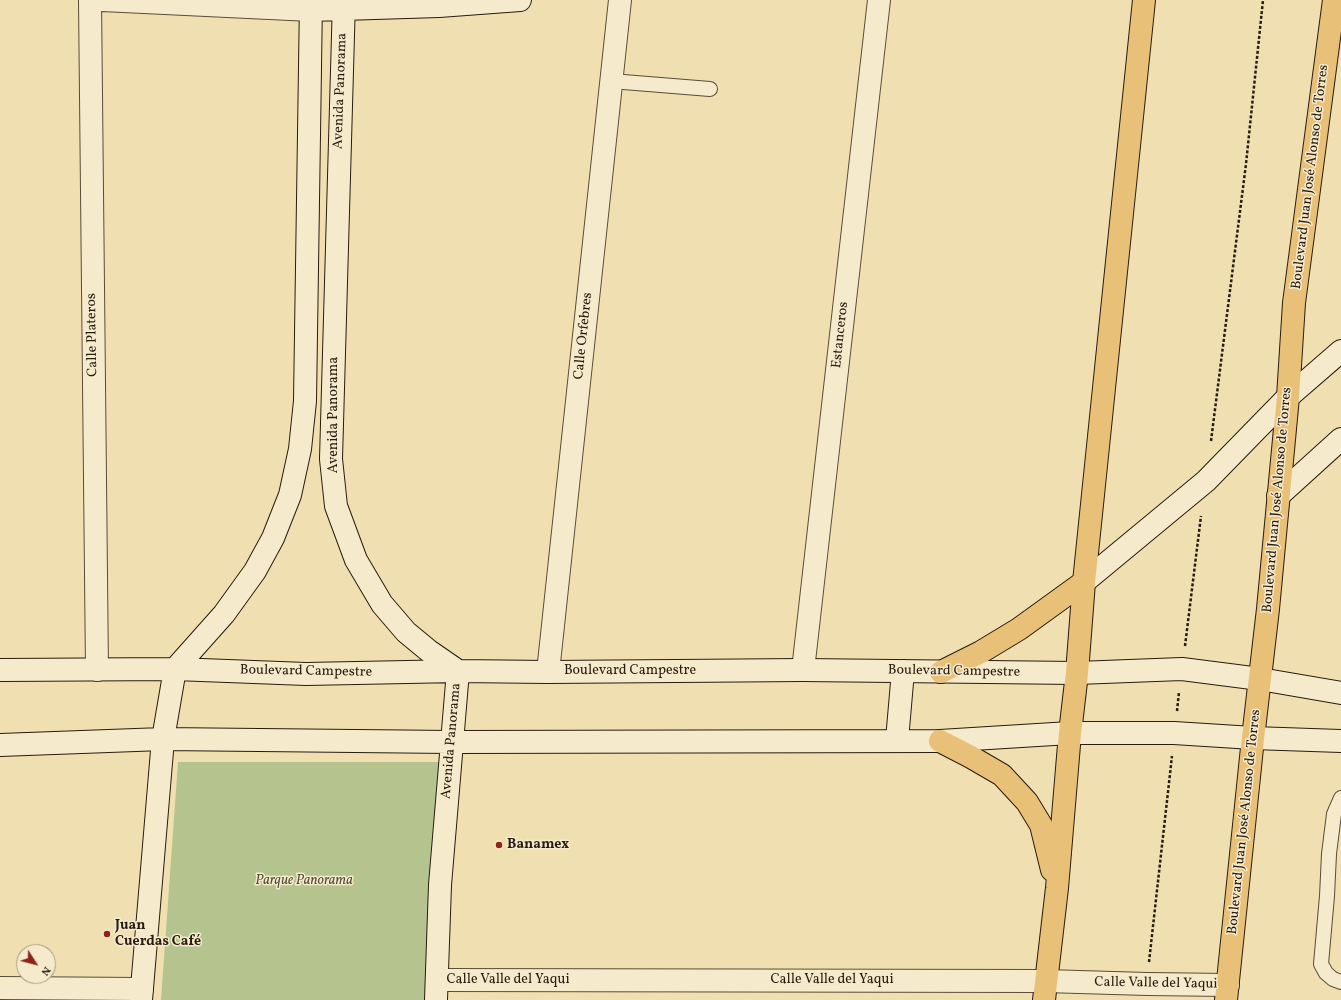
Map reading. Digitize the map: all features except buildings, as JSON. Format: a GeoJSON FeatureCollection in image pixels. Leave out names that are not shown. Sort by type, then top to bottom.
{"type":"FeatureCollection","features":[{"type":"Feature","properties":{"kind":"main road"},"geometry":{"type":"LineString","coordinates":[[1044,990],[1056,888],[1077,673],[1084,582],[1144,0]]}},
{"type":"Feature","properties":{"kind":"main road","name":"Boulevard Juan José Alonso de Torres"},"geometry":{"type":"LineString","coordinates":[[1227,992],[1288,397],[1294,303],[1334,0]]}},
{"type":"Feature","properties":{"kind":"main road"},"geometry":{"type":"LineString","coordinates":[[941,672],[980,652],[1019,629],[1084,582]]}},
{"type":"Feature","properties":{"kind":"main road"},"geometry":{"type":"LineString","coordinates":[[940,741],[971,756],[1002,775],[1027,802],[1041,825],[1056,888]]}},
{"type":"Feature","properties":{"kind":"street","name":"Calle Plateros"},"geometry":{"type":"LineString","coordinates":[[90,0],[97,670]]}},
{"type":"Feature","properties":{"kind":"street"},"geometry":{"type":"LineString","coordinates":[[102,0],[311,5],[344,4],[439,6],[520,0]]}},
{"type":"Feature","properties":{"kind":"street","name":"Calle Orfebres"},"geometry":{"type":"LineString","coordinates":[[548,672],[620,0]]}},
{"type":"Feature","properties":{"kind":"street","name":"Estanceros"},"geometry":{"type":"LineString","coordinates":[[803,670],[879,0]]}},
{"type":"Feature","properties":{"kind":"street","name":"Avenida Panorama"},"geometry":{"type":"LineString","coordinates":[[344,4],[331,459],[336,506],[356,560],[382,604],[406,632],[429,651],[458,671],[440,884],[437,990]]}},
{"type":"Feature","properties":{"kind":"street","name":"Avenida Panorama"},"geometry":{"type":"LineString","coordinates":[[175,669],[224,614],[255,571],[273,538],[290,495],[300,449],[305,401],[311,5]]}},
{"type":"Feature","properties":{"kind":"street"},"geometry":{"type":"LineString","coordinates":[[1084,582],[1206,481],[1288,397],[1341,351]]}},
{"type":"Feature","properties":{"kind":"street"},"geometry":{"type":"LineString","coordinates":[[1278,496],[1341,439]]}},
{"type":"Feature","properties":{"kind":"street","name":"Boulevard Campestre"},"geometry":{"type":"LineString","coordinates":[[0,670],[175,669],[306,674],[458,671],[548,672],[803,670],[1077,673],[1182,669],[1260,679],[1341,693]]}},
{"type":"Feature","properties":{"kind":"street"},"geometry":{"type":"LineString","coordinates":[[0,988],[142,995],[163,740],[175,669]]}},
{"type":"Feature","properties":{"kind":"street"},"geometry":{"type":"LineString","coordinates":[[897,740],[902,671]]}},
{"type":"Feature","properties":{"kind":"street"},"geometry":{"type":"LineString","coordinates":[[0,745],[163,740],[451,742],[940,741],[1070,733],[1174,733],[1253,738],[1341,741]]}},
{"type":"Feature","properties":{"kind":"street","name":"Calle Valle del Yaqui"},"geometry":{"type":"LineString","coordinates":[[437,990],[1044,990],[1147,984],[1227,992]]}},
{"type":"Feature","properties":{"kind":"lane"},"geometry":{"type":"LineString","coordinates":[[612,81],[710,89]]}},
{"type":"Feature","properties":{"kind":"lane"},"geometry":{"type":"LineString","coordinates":[[1341,798],[1334,814],[1330,841],[1321,964],[1333,979],[1341,982]]}},
{"type":"Feature","properties":{"kind":"green space","name":"Parque Panorama"},"geometry":{"type":"Polygon","coordinates":[[[178,762],[447,762],[430,1000],[161,1000],[178,762]]]}},
{"type":"Feature","properties":{"kind":"place","name":"Banamex"},"geometry":{"type":"Point","coordinates":[499,845]}},
{"type":"Feature","properties":{"kind":"place","name":"Juan Cuerdas Café"},"geometry":{"type":"Point","coordinates":[107,934]}}]}
